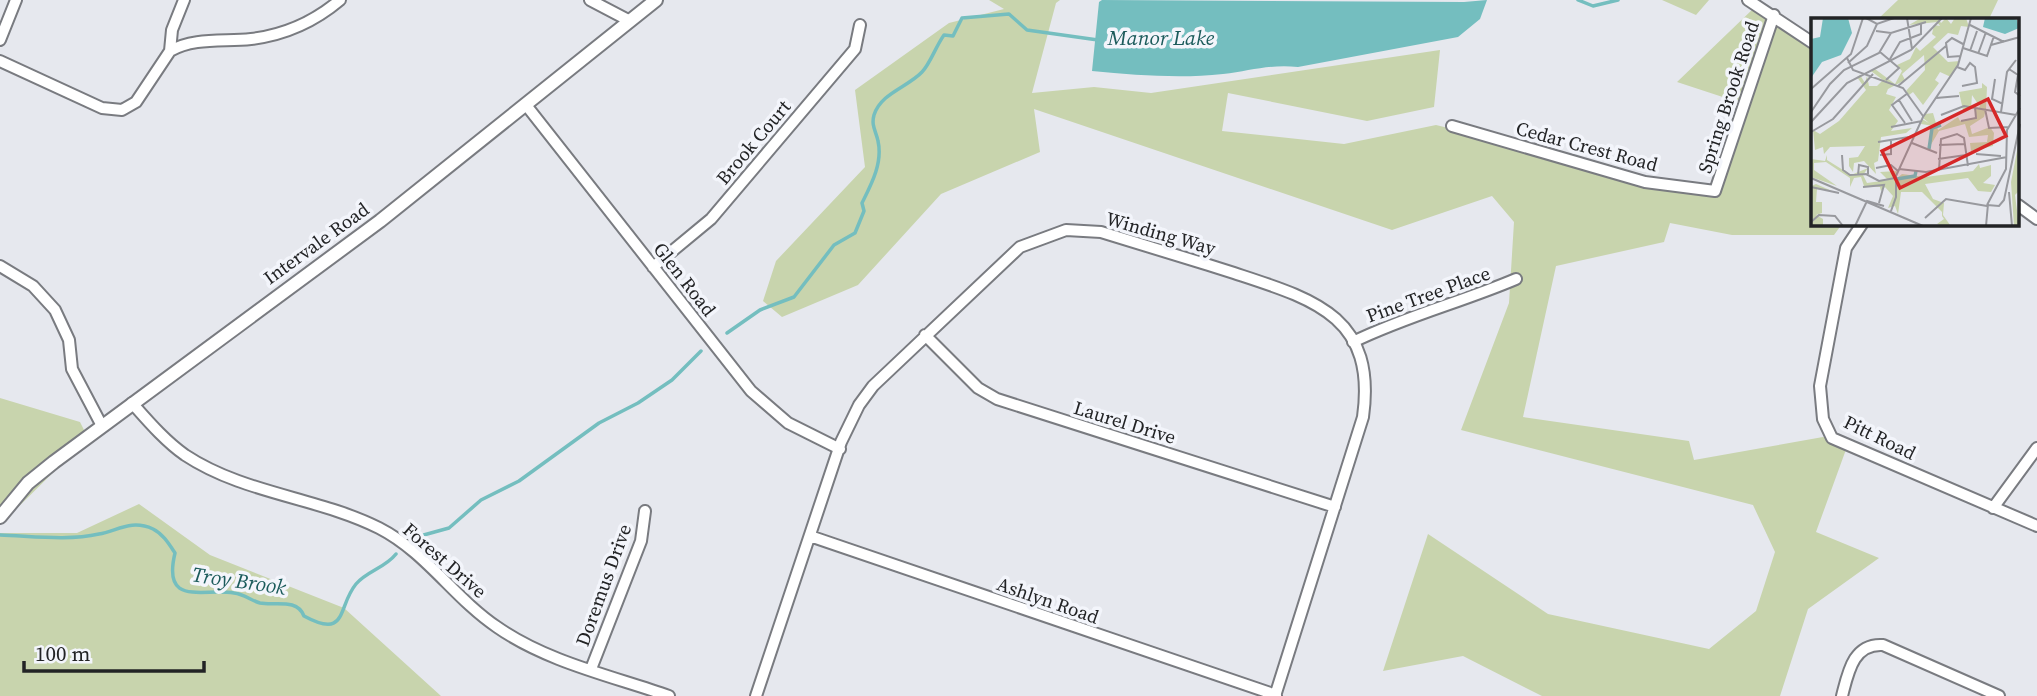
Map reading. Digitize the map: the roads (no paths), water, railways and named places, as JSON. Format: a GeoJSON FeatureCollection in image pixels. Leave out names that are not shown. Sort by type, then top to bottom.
{"type":"FeatureCollection","features":[{"type":"Feature","properties":{"kind":"street"},"geometry":{"type":"LineString","coordinates":[[0,40],[16,0]]}},
{"type":"Feature","properties":{"kind":"street"},"geometry":{"type":"LineString","coordinates":[[0,61],[102,108],[122,110],[134,104],[170,51],[172,30],[184,0]]}},
{"type":"Feature","properties":{"kind":"street"},"geometry":{"type":"LineString","coordinates":[[170,51],[189,43],[276,35],[309,22],[340,0]]}},
{"type":"Feature","properties":{"kind":"street"},"geometry":{"type":"LineString","coordinates":[[590,0],[630,21]]}},
{"type":"Feature","properties":{"kind":"street","name":"Intervale Road"},"geometry":{"type":"LineString","coordinates":[[1,515],[29,483],[132,403],[380,221],[656,0]]}},
{"type":"Feature","properties":{"kind":"street"},"geometry":{"type":"LineString","coordinates":[[1748,0],[1811,42]]}},
{"type":"Feature","properties":{"kind":"street","name":"Spring Brook Road"},"geometry":{"type":"LineString","coordinates":[[1714,191],[1774,15]]}},
{"type":"Feature","properties":{"kind":"street","name":"Brook Court"},"geometry":{"type":"LineString","coordinates":[[653,267],[711,219],[855,49],[860,25]]}},
{"type":"Feature","properties":{"kind":"street","name":"Glen Road"},"geometry":{"type":"LineString","coordinates":[[526,105],[751,391],[768,409],[788,423],[839,449]]}},
{"type":"Feature","properties":{"kind":"street","name":"Cedar Crest Road"},"geometry":{"type":"LineString","coordinates":[[1452,126],[1645,182],[1714,191]]}},
{"type":"Feature","properties":{"kind":"street"},"geometry":{"type":"LineString","coordinates":[[2020,206],[2037,219]]}},
{"type":"Feature","properties":{"kind":"street","name":"Pitt Road"},"geometry":{"type":"LineString","coordinates":[[1861,226],[1846,248],[1820,386],[1823,419],[1832,438],[2037,526]]}},
{"type":"Feature","properties":{"kind":"street","name":"Winding Way"},"geometry":{"type":"LineString","coordinates":[[756,696],[839,449],[853,416],[873,386],[1014,251],[1050,234],[1083,230],[1101,232],[1302,295],[1336,318],[1353,342],[1363,368],[1365,401],[1335,507],[1275,696]]}},
{"type":"Feature","properties":{"kind":"street"},"geometry":{"type":"LineString","coordinates":[[0,266],[33,286],[55,310],[69,340],[75,378],[102,426]]}},
{"type":"Feature","properties":{"kind":"street","name":"Pine Tree Place"},"geometry":{"type":"LineString","coordinates":[[1353,342],[1395,321],[1466,301],[1516,279]]}},
{"type":"Feature","properties":{"kind":"street","name":"Laurel Drive"},"geometry":{"type":"LineString","coordinates":[[925,335],[978,388],[997,399],[1335,507]]}},
{"type":"Feature","properties":{"kind":"street","name":"Forest Drive"},"geometry":{"type":"LineString","coordinates":[[132,403],[185,455],[230,478],[378,528],[412,550],[495,626],[538,650],[669,696]]}},
{"type":"Feature","properties":{"kind":"street"},"geometry":{"type":"LineString","coordinates":[[1993,508],[2037,448]]}},
{"type":"Feature","properties":{"kind":"street","name":"Doremus Drive"},"geometry":{"type":"LineString","coordinates":[[591,669],[641,541],[645,511]]}},
{"type":"Feature","properties":{"kind":"street","name":"Ashlyn Road"},"geometry":{"type":"LineString","coordinates":[[810,537],[1275,696]]}},
{"type":"Feature","properties":{"kind":"street"},"geometry":{"type":"LineString","coordinates":[[1842,696],[1854,657],[1867,647],[1883,645],[1999,696]]}},
{"type":"Feature","properties":{"kind":"water","name":"Manor Lake"},"geometry":{"type":"Polygon","coordinates":[[[1487,0],[1480,19],[1458,37],[1298,67],[1278,66],[1223,74],[1174,76],[1092,71],[1099,2],[1487,0]]]}},
{"type":"Feature","properties":{"kind":"waterway","name":"Troy Brook"},"geometry":{"type":"LineString","coordinates":[[1578,0],[1593,6],[1618,0]]}},
{"type":"Feature","properties":{"kind":"waterway","name":"Troy Brook"},"geometry":{"type":"LineString","coordinates":[[727,333],[760,310],[794,297],[834,245],[855,233],[864,211],[862,203],[878,166],[879,149],[873,122],[877,107],[922,72],[944,35],[953,36],[962,18],[1009,14],[1027,30],[1098,40]]}},
{"type":"Feature","properties":{"kind":"waterway","name":"Troy Brook"},"geometry":{"type":"LineString","coordinates":[[420,536],[449,528],[481,500],[519,481],[599,423],[638,403],[672,380],[701,351]]}},
{"type":"Feature","properties":{"kind":"waterway","name":"Troy Brook"},"geometry":{"type":"LineString","coordinates":[[0,535],[75,537],[131,525],[145,526],[160,534],[175,553],[172,570],[174,581],[180,588],[198,592],[234,593],[260,603],[291,605],[301,610],[304,616],[328,624],[339,618],[356,584],[396,554]]}}]}
